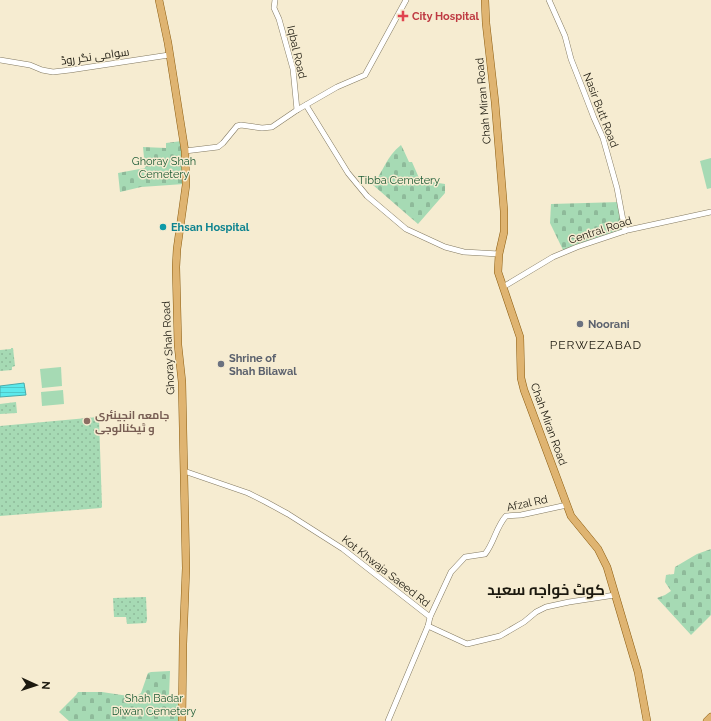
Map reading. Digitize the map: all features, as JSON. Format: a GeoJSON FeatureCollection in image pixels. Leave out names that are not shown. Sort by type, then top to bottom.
{"type":"FeatureCollection","features":[{"type":"Feature","properties":{"kind":"main road","name":"Ghoray Shah Road"},"geometry":{"type":"LineString","coordinates":[[159,0],[185,151],[186,185],[176,267],[178,345],[182,382],[186,568],[182,721]]}},
{"type":"Feature","properties":{"kind":"main road","name":"Chah Miran Road"},"geometry":{"type":"LineString","coordinates":[[485,0],[503,192],[504,232],[499,254],[498,272],[520,337],[521,378],[524,390],[571,516],[601,554],[607,567],[638,672],[647,721]]}},
{"type":"Feature","properties":{"kind":"main road"},"geometry":{"type":"LineString","coordinates":[[707,721],[711,717]]}},
{"type":"Feature","properties":{"kind":"street","name":"Iqbal Road"},"geometry":{"type":"LineString","coordinates":[[275,0],[274,8],[279,19],[292,69],[297,110]]}},
{"type":"Feature","properties":{"kind":"street"},"geometry":{"type":"LineString","coordinates":[[185,151],[218,147],[226,140],[237,126],[241,125],[268,128],[276,125],[306,104],[336,87],[365,75],[406,0]]}},
{"type":"Feature","properties":{"kind":"street","name":"Nasir Butt Road"},"geometry":{"type":"LineString","coordinates":[[549,0],[565,36],[571,59],[603,138],[617,188],[625,231]]}},
{"type":"Feature","properties":{"kind":"street","name":"سوامی نگر روڈ"},"geometry":{"type":"LineString","coordinates":[[0,60],[30,65],[42,70],[53,72],[75,70],[169,55]]}},
{"type":"Feature","properties":{"kind":"street"},"geometry":{"type":"LineString","coordinates":[[306,104],[348,173],[367,196],[406,229],[445,247],[464,252],[499,254]]}},
{"type":"Feature","properties":{"kind":"street","name":"Central Road"},"geometry":{"type":"LineString","coordinates":[[502,287],[553,257],[577,247],[625,231],[711,212]]}},
{"type":"Feature","properties":{"kind":"street","name":"Kot Khwaja Saeed Rd"},"geometry":{"type":"LineString","coordinates":[[184,471],[248,493],[277,508],[343,549],[430,617],[428,626]]}},
{"type":"Feature","properties":{"kind":"street","name":"Afzal Rd"},"geometry":{"type":"LineString","coordinates":[[430,617],[451,572],[465,557],[485,554],[489,550],[501,521],[506,516],[521,515],[567,505]]}},
{"type":"Feature","properties":{"kind":"street"},"geometry":{"type":"LineString","coordinates":[[388,721],[428,626],[467,644],[500,636],[524,622],[536,612],[546,608],[569,602],[615,595]]}},
{"type":"Feature","properties":{"kind":"green space","name":"Ghoray Shah Cemetery"},"geometry":{"type":"Polygon","coordinates":[[[182,141],[184,184],[141,187],[120,192],[118,173],[145,168],[143,147],[166,148],[166,143],[182,141]]]}},
{"type":"Feature","properties":{"kind":"green space","name":"Tibba Cemetery"},"geometry":{"type":"Polygon","coordinates":[[[401,145],[409,162],[412,162],[419,178],[445,184],[445,193],[418,224],[373,185],[388,159],[401,145]]]}},
{"type":"Feature","properties":{"kind":"green space"},"geometry":{"type":"Polygon","coordinates":[[[711,158],[711,188],[707,189],[700,161],[711,158]]]}},
{"type":"Feature","properties":{"kind":"green space"},"geometry":{"type":"Polygon","coordinates":[[[620,202],[625,231],[564,252],[550,223],[551,204],[620,202]]]}},
{"type":"Feature","properties":{"kind":"green space"},"geometry":{"type":"Polygon","coordinates":[[[13,348],[15,366],[12,367],[12,370],[0,371],[0,350],[13,348]]]}},
{"type":"Feature","properties":{"kind":"green space"},"geometry":{"type":"Polygon","coordinates":[[[61,367],[62,386],[42,388],[40,369],[61,367]]]}},
{"type":"Feature","properties":{"kind":"green space"},"geometry":{"type":"Polygon","coordinates":[[[63,390],[64,404],[42,406],[41,392],[63,390]]]}},
{"type":"Feature","properties":{"kind":"green space"},"geometry":{"type":"Polygon","coordinates":[[[16,402],[17,413],[0,414],[0,404],[16,402]]]}},
{"type":"Feature","properties":{"kind":"green space"},"geometry":{"type":"Polygon","coordinates":[[[98,417],[102,507],[0,516],[0,426],[98,417]]]}},
{"type":"Feature","properties":{"kind":"green space"},"geometry":{"type":"Polygon","coordinates":[[[711,549],[711,615],[691,635],[657,598],[671,591],[665,582],[666,575],[674,574],[675,567],[697,554],[711,549]]]}},
{"type":"Feature","properties":{"kind":"green space"},"geometry":{"type":"Polygon","coordinates":[[[146,597],[146,623],[127,624],[126,617],[114,617],[113,598],[146,597]]]}},
{"type":"Feature","properties":{"kind":"green space","name":"Shah Badar Diwan Cemetery"},"geometry":{"type":"Polygon","coordinates":[[[170,671],[169,697],[182,698],[181,721],[69,721],[59,712],[78,692],[102,692],[135,697],[141,693],[148,673],[170,671]]]}},
{"type":"Feature","properties":{"kind":"water"},"geometry":{"type":"Polygon","coordinates":[[[24,383],[26,395],[0,397],[0,386],[24,383]]]}},
{"type":"Feature","properties":{"kind":"place","name":"City Hospital"},"geometry":{"type":"Point","coordinates":[403,16]}},
{"type":"Feature","properties":{"kind":"place","name":"Ehsan Hospital"},"geometry":{"type":"Point","coordinates":[163,227]}},
{"type":"Feature","properties":{"kind":"place","name":"Noorani"},"geometry":{"type":"Point","coordinates":[580,324]}},
{"type":"Feature","properties":{"kind":"place","name":"Shrine of Shah Bilawal"},"geometry":{"type":"Point","coordinates":[221,364]}},
{"type":"Feature","properties":{"kind":"place","name":"جامعہ انجینئری و ٹیکنالوجی"},"geometry":{"type":"Point","coordinates":[87,421]}},
{"type":"Feature","properties":{"kind":"district","name":"PERWEZABAD"},"geometry":{"type":"Point","coordinates":[596,345]}},
{"type":"Feature","properties":{"kind":"district","name":"کوٹ خواجہ سعید"},"geometry":{"type":"Point","coordinates":[546,590]}}]}
